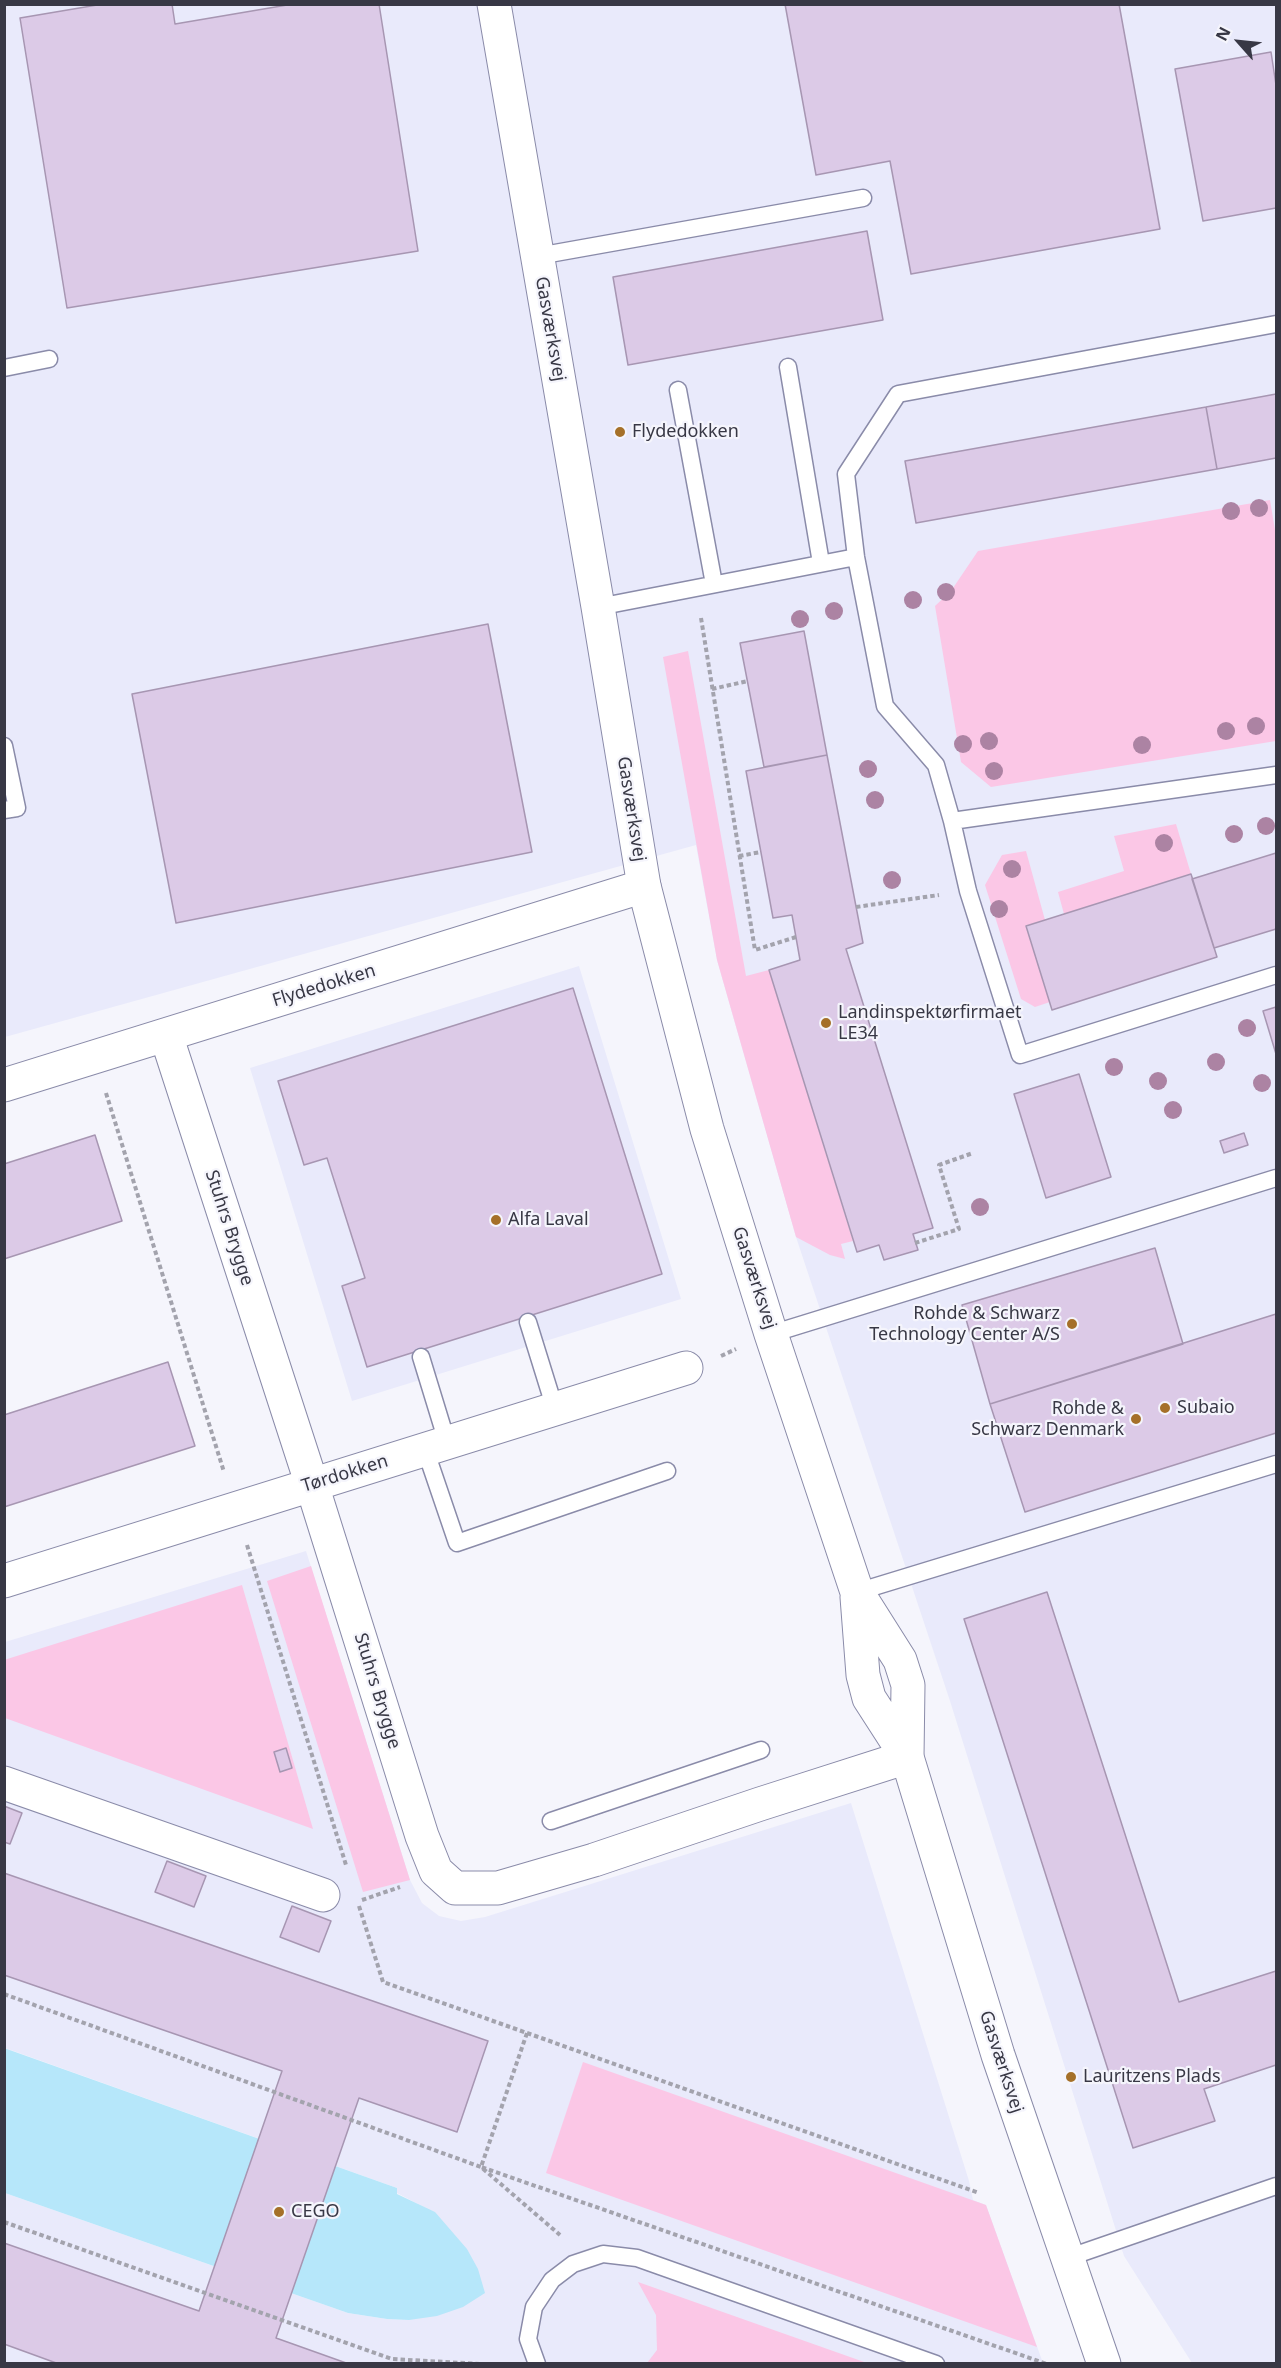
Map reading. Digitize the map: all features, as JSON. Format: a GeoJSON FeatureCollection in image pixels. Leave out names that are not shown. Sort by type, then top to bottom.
{"type":"FeatureCollection","features":[{"type":"Feature","properties":{"kind":"street","name":"Gasværksvej"},"geometry":{"type":"LineString","coordinates":[[494,4],[644,886],[707,1129],[771,1334],[857,1592],[863,1675],[869,1698],[908,1758],[998,2055],[1104,2364]]}},
{"type":"Feature","properties":{"kind":"street","name":"Flydedokken"},"geometry":{"type":"LineString","coordinates":[[4,1085],[644,886]]}},
{"type":"Feature","properties":{"kind":"street","name":"Stuhrs Brygge"},"geometry":{"type":"LineString","coordinates":[[166,1035],[312,1485],[422,1836],[436,1871]]}},
{"type":"Feature","properties":{"kind":"street","name":"Tørdokken"},"geometry":{"type":"LineString","coordinates":[[4,1581],[686,1368]]}},
{"type":"Feature","properties":{"kind":"street"},"geometry":{"type":"LineString","coordinates":[[436,1871],[455,1888],[498,1888],[594,1860],[760,1804],[908,1758]]}},
{"type":"Feature","properties":{"kind":"street"},"geometry":{"type":"LineString","coordinates":[[4,1783],[323,1894]]}},
{"type":"Feature","properties":{"kind":"lane"},"geometry":{"type":"LineString","coordinates":[[538,256],[863,198]]}},
{"type":"Feature","properties":{"kind":"lane"},"geometry":{"type":"LineString","coordinates":[[1276,324],[897,394],[846,474],[856,556],[885,706],[936,765],[968,891],[1020,1055],[1276,975]]}},
{"type":"Feature","properties":{"kind":"lane"},"geometry":{"type":"LineString","coordinates":[[4,368],[49,359]]}},
{"type":"Feature","properties":{"kind":"lane"},"geometry":{"type":"LineString","coordinates":[[789,367],[821,563]]}},
{"type":"Feature","properties":{"kind":"lane"},"geometry":{"type":"LineString","coordinates":[[678,390],[714,584]]}},
{"type":"Feature","properties":{"kind":"lane"},"geometry":{"type":"LineString","coordinates":[[598,607],[856,556]]}},
{"type":"Feature","properties":{"kind":"lane"},"geometry":{"type":"LineString","coordinates":[[4,746],[17,808],[4,810]]}},
{"type":"Feature","properties":{"kind":"lane"},"geometry":{"type":"LineString","coordinates":[[952,821],[1276,775]]}},
{"type":"Feature","properties":{"kind":"lane"},"geometry":{"type":"LineString","coordinates":[[771,1334],[1276,1178]]}},
{"type":"Feature","properties":{"kind":"lane"},"geometry":{"type":"LineString","coordinates":[[528,1322],[555,1409]]}},
{"type":"Feature","properties":{"kind":"lane"},"geometry":{"type":"LineString","coordinates":[[421,1357],[436,1446],[457,1543],[667,1471]]}},
{"type":"Feature","properties":{"kind":"lane"},"geometry":{"type":"LineString","coordinates":[[857,1592],[1276,1464]]}},
{"type":"Feature","properties":{"kind":"lane"},"geometry":{"type":"LineString","coordinates":[[550,1821],[761,1750]]}},
{"type":"Feature","properties":{"kind":"lane"},"geometry":{"type":"LineString","coordinates":[[1066,2258],[1276,2186]]}},
{"type":"Feature","properties":{"kind":"lane"},"geometry":{"type":"LineString","coordinates":[[537,2364],[528,2339],[534,2307],[552,2280],[573,2264],[603,2254],[637,2258],[936,2364]]}},
{"type":"Feature","properties":{"kind":"path"},"geometry":{"type":"LineString","coordinates":[[696,588],[755,950],[796,937]]}},
{"type":"Feature","properties":{"kind":"path"},"geometry":{"type":"LineString","coordinates":[[712,689],[748,681]]}},
{"type":"Feature","properties":{"kind":"path"},"geometry":{"type":"LineString","coordinates":[[739,856],[761,852]]}},
{"type":"Feature","properties":{"kind":"path"},"geometry":{"type":"LineString","coordinates":[[856,907],[968,891]]}},
{"type":"Feature","properties":{"kind":"path"},"geometry":{"type":"LineString","coordinates":[[95,1058],[347,1868]]}},
{"type":"Feature","properties":{"kind":"path"},"geometry":{"type":"LineString","coordinates":[[915,1243],[959,1229],[939,1165],[973,1154]]}},
{"type":"Feature","properties":{"kind":"path"},"geometry":{"type":"LineString","coordinates":[[686,1368],[722,1356],[771,1334]]}},
{"type":"Feature","properties":{"kind":"path"},"geometry":{"type":"LineString","coordinates":[[436,1871],[411,1884],[358,1901],[383,1982],[979,2193]]}},
{"type":"Feature","properties":{"kind":"path"},"geometry":{"type":"LineString","coordinates":[[4,1994],[481,2167],[1047,2364]]}},
{"type":"Feature","properties":{"kind":"path"},"geometry":{"type":"LineString","coordinates":[[481,2167],[527,2032]]}},
{"type":"Feature","properties":{"kind":"path"},"geometry":{"type":"LineString","coordinates":[[481,2167],[588,2259]]}},
{"type":"Feature","properties":{"kind":"path"},"geometry":{"type":"LineString","coordinates":[[4,2222],[392,2359],[482,2364]]}},
{"type":"Feature","properties":{"kind":"shaded area"},"geometry":{"type":"Polygon","coordinates":[[[5,5],[1276,5],[1276,2363],[1192,2363],[1124,2256],[950,1701],[796,1237],[717,960],[696,845],[5,1037],[5,5]]]}},
{"type":"Feature","properties":{"kind":"shaded area"},"geometry":{"type":"Polygon","coordinates":[[[1270,500],[1276,536],[1276,741],[991,787],[961,762],[935,606],[951,591],[978,551],[1270,500]]]}},
{"type":"Feature","properties":{"kind":"shaded area"},"geometry":{"type":"Polygon","coordinates":[[[688,651],[746,976],[769,970],[853,1241],[841,1244],[845,1259],[830,1255],[796,1237],[717,960],[663,657],[688,651]]]}},
{"type":"Feature","properties":{"kind":"shaded area"},"geometry":{"type":"Polygon","coordinates":[[[1176,824],[1191,874],[1064,914],[1058,892],[1124,871],[1114,836],[1176,824]]]}},
{"type":"Feature","properties":{"kind":"shaded area"},"geometry":{"type":"Polygon","coordinates":[[[1026,851],[1045,920],[1027,926],[1050,1002],[1035,1007],[1021,999],[985,885],[1002,855],[1026,851]]]}},
{"type":"Feature","properties":{"kind":"shaded area","name":"Alfa Laval"},"geometry":{"type":"Polygon","coordinates":[[[579,966],[681,1299],[352,1401],[250,1068],[579,966]]]}},
{"type":"Feature","properties":{"kind":"shaded area"},"geometry":{"type":"Polygon","coordinates":[[[306,1551],[410,1880],[422,1903],[439,1916],[461,1921],[485,1917],[851,1803],[973,2200],[986,2205],[1043,2363],[5,2364],[5,2193],[348,2313],[409,2320],[435,2213],[397,2193],[397,2188],[5,2048],[5,1642],[306,1551]]]}},
{"type":"Feature","properties":{"kind":"shaded area"},"geometry":{"type":"Polygon","coordinates":[[[311,1566],[410,1880],[363,1892],[267,1581],[311,1566]]]}},
{"type":"Feature","properties":{"kind":"shaded area"},"geometry":{"type":"Polygon","coordinates":[[[242,1585],[313,1829],[5,1718],[4,1660],[242,1585]]]}},
{"type":"Feature","properties":{"kind":"shaded area"},"geometry":{"type":"Polygon","coordinates":[[[583,2062],[986,2205],[1037,2347],[546,2173],[583,2062]]]}},
{"type":"Feature","properties":{"kind":"shaded area"},"geometry":{"type":"Polygon","coordinates":[[[638,2282],[867,2363],[647,2363],[657,2350],[656,2315],[638,2282]]]}},
{"type":"Feature","properties":{"kind":"water"},"geometry":{"type":"Polygon","coordinates":[[[4,2048],[397,2188],[397,2194],[435,2212],[467,2249],[478,2269],[485,2293],[463,2307],[437,2316],[409,2320],[348,2313],[5,2193],[4,2048]]]}},
{"type":"Feature","properties":{"kind":"building"},"geometry":{"type":"Polygon","coordinates":[[[103,4],[172,4],[175,24],[293,4],[379,4],[418,251],[67,308],[20,18],[103,4]]]}},
{"type":"Feature","properties":{"kind":"building"},"geometry":{"type":"Polygon","coordinates":[[[785,4],[1119,4],[1160,229],[911,274],[890,161],[816,175],[785,4]]]}},
{"type":"Feature","properties":{"kind":"building"},"geometry":{"type":"Polygon","coordinates":[[[1271,52],[1276,85],[1276,208],[1203,221],[1175,69],[1271,52]]]}},
{"type":"Feature","properties":{"kind":"building"},"geometry":{"type":"Polygon","coordinates":[[[867,231],[883,320],[628,365],[613,277],[867,231]]]}},
{"type":"Feature","properties":{"kind":"building"},"geometry":{"type":"Polygon","coordinates":[[[1276,394],[1276,458],[1217,469],[1206,407],[1276,394]]]}},
{"type":"Feature","properties":{"kind":"building"},"geometry":{"type":"Polygon","coordinates":[[[1206,407],[1217,469],[916,523],[905,461],[1206,407]]]}},
{"type":"Feature","properties":{"kind":"building"},"geometry":{"type":"Polygon","coordinates":[[[488,624],[532,852],[176,923],[132,694],[488,624]]]}},
{"type":"Feature","properties":{"kind":"building"},"geometry":{"type":"Polygon","coordinates":[[[804,631],[827,755],[764,767],[740,643],[804,631]]]}},
{"type":"Feature","properties":{"kind":"building"},"geometry":{"type":"Polygon","coordinates":[[[827,755],[863,943],[846,949],[933,1228],[913,1234],[918,1250],[884,1260],[879,1245],[857,1252],[769,970],[800,960],[792,915],[773,918],[746,771],[827,755]]]}},
{"type":"Feature","properties":{"kind":"building"},"geometry":{"type":"Polygon","coordinates":[[[1276,853],[1276,929],[1214,948],[1192,879],[1276,853]]]}},
{"type":"Feature","properties":{"kind":"building"},"geometry":{"type":"Polygon","coordinates":[[[1191,874],[1217,957],[1052,1010],[1026,926],[1191,874]]]}},
{"type":"Feature","properties":{"kind":"building","name":"Alfa Laval"},"geometry":{"type":"Polygon","coordinates":[[[573,988],[662,1274],[367,1367],[342,1286],[365,1278],[327,1158],[304,1165],[278,1081],[573,988]]]}},
{"type":"Feature","properties":{"kind":"building"},"geometry":{"type":"Polygon","coordinates":[[[1276,1007],[1276,1054],[1263,1011],[1276,1007]]]}},
{"type":"Feature","properties":{"kind":"building"},"geometry":{"type":"Polygon","coordinates":[[[1079,1074],[1111,1177],[1046,1198],[1014,1094],[1079,1074]]]}},
{"type":"Feature","properties":{"kind":"building"},"geometry":{"type":"Polygon","coordinates":[[[1244,1133],[1248,1145],[1224,1153],[1220,1141],[1244,1133]]]}},
{"type":"Feature","properties":{"kind":"building"},"geometry":{"type":"Polygon","coordinates":[[[95,1135],[122,1221],[4,1259],[4,1164],[95,1135]]]}},
{"type":"Feature","properties":{"kind":"building","name":"Rohde & Schwarz Technology Center A/S"},"geometry":{"type":"Polygon","coordinates":[[[1155,1248],[1183,1344],[990,1404],[962,1305],[1155,1248]]]}},
{"type":"Feature","properties":{"kind":"building","name":"Rohde & Schwarz Denmark"},"geometry":{"type":"Polygon","coordinates":[[[1276,1314],[1276,1433],[1025,1512],[990,1404],[1276,1314]]]}},
{"type":"Feature","properties":{"kind":"building"},"geometry":{"type":"Polygon","coordinates":[[[168,1362],[195,1446],[4,1507],[4,1415],[168,1362]]]}},
{"type":"Feature","properties":{"kind":"building"},"geometry":{"type":"Polygon","coordinates":[[[1047,1592],[1179,2002],[1276,1971],[1276,2065],[1204,2089],[1215,2121],[1133,2148],[964,1619],[1047,1592]]]}},
{"type":"Feature","properties":{"kind":"building"},"geometry":{"type":"Polygon","coordinates":[[[286,1748],[292,1768],[280,1772],[274,1752],[286,1748]]]}},
{"type":"Feature","properties":{"kind":"building"},"geometry":{"type":"Polygon","coordinates":[[[4,1806],[22,1813],[10,1844],[4,1842],[4,1806]]]}},
{"type":"Feature","properties":{"kind":"building"},"geometry":{"type":"Polygon","coordinates":[[[167,1861],[206,1876],[194,1907],[155,1892],[167,1861]]]}},
{"type":"Feature","properties":{"kind":"building"},"geometry":{"type":"Polygon","coordinates":[[[4,1873],[488,2041],[457,2132],[359,2098],[276,2338],[349,2364],[59,2364],[4,2344],[4,2243],[199,2311],[282,2071],[4,1975],[4,1873]]]}},
{"type":"Feature","properties":{"kind":"building"},"geometry":{"type":"Polygon","coordinates":[[[292,1906],[331,1921],[319,1952],[280,1937],[292,1906]]]}},
{"type":"Feature","properties":{"kind":"place","name":"Flydedokken"},"geometry":{"type":"Point","coordinates":[620,432]}},
{"type":"Feature","properties":{"kind":"place","name":"Landinspektørfirmaet LE34"},"geometry":{"type":"Point","coordinates":[826,1023]}},
{"type":"Feature","properties":{"kind":"place","name":"Alfa Laval"},"geometry":{"type":"Point","coordinates":[496,1220]}},
{"type":"Feature","properties":{"kind":"place","name":"Rohde & Schwarz Technology Center A/S"},"geometry":{"type":"Point","coordinates":[1072,1324]}},
{"type":"Feature","properties":{"kind":"place","name":"Subaio"},"geometry":{"type":"Point","coordinates":[1165,1408]}},
{"type":"Feature","properties":{"kind":"place","name":"Rohde & Schwarz Denmark"},"geometry":{"type":"Point","coordinates":[1136,1419]}},
{"type":"Feature","properties":{"kind":"place","name":"Lauritzens Plads"},"geometry":{"type":"Point","coordinates":[1071,2077]}},
{"type":"Feature","properties":{"kind":"place","name":"CEGO"},"geometry":{"type":"Point","coordinates":[279,2212]}}]}
